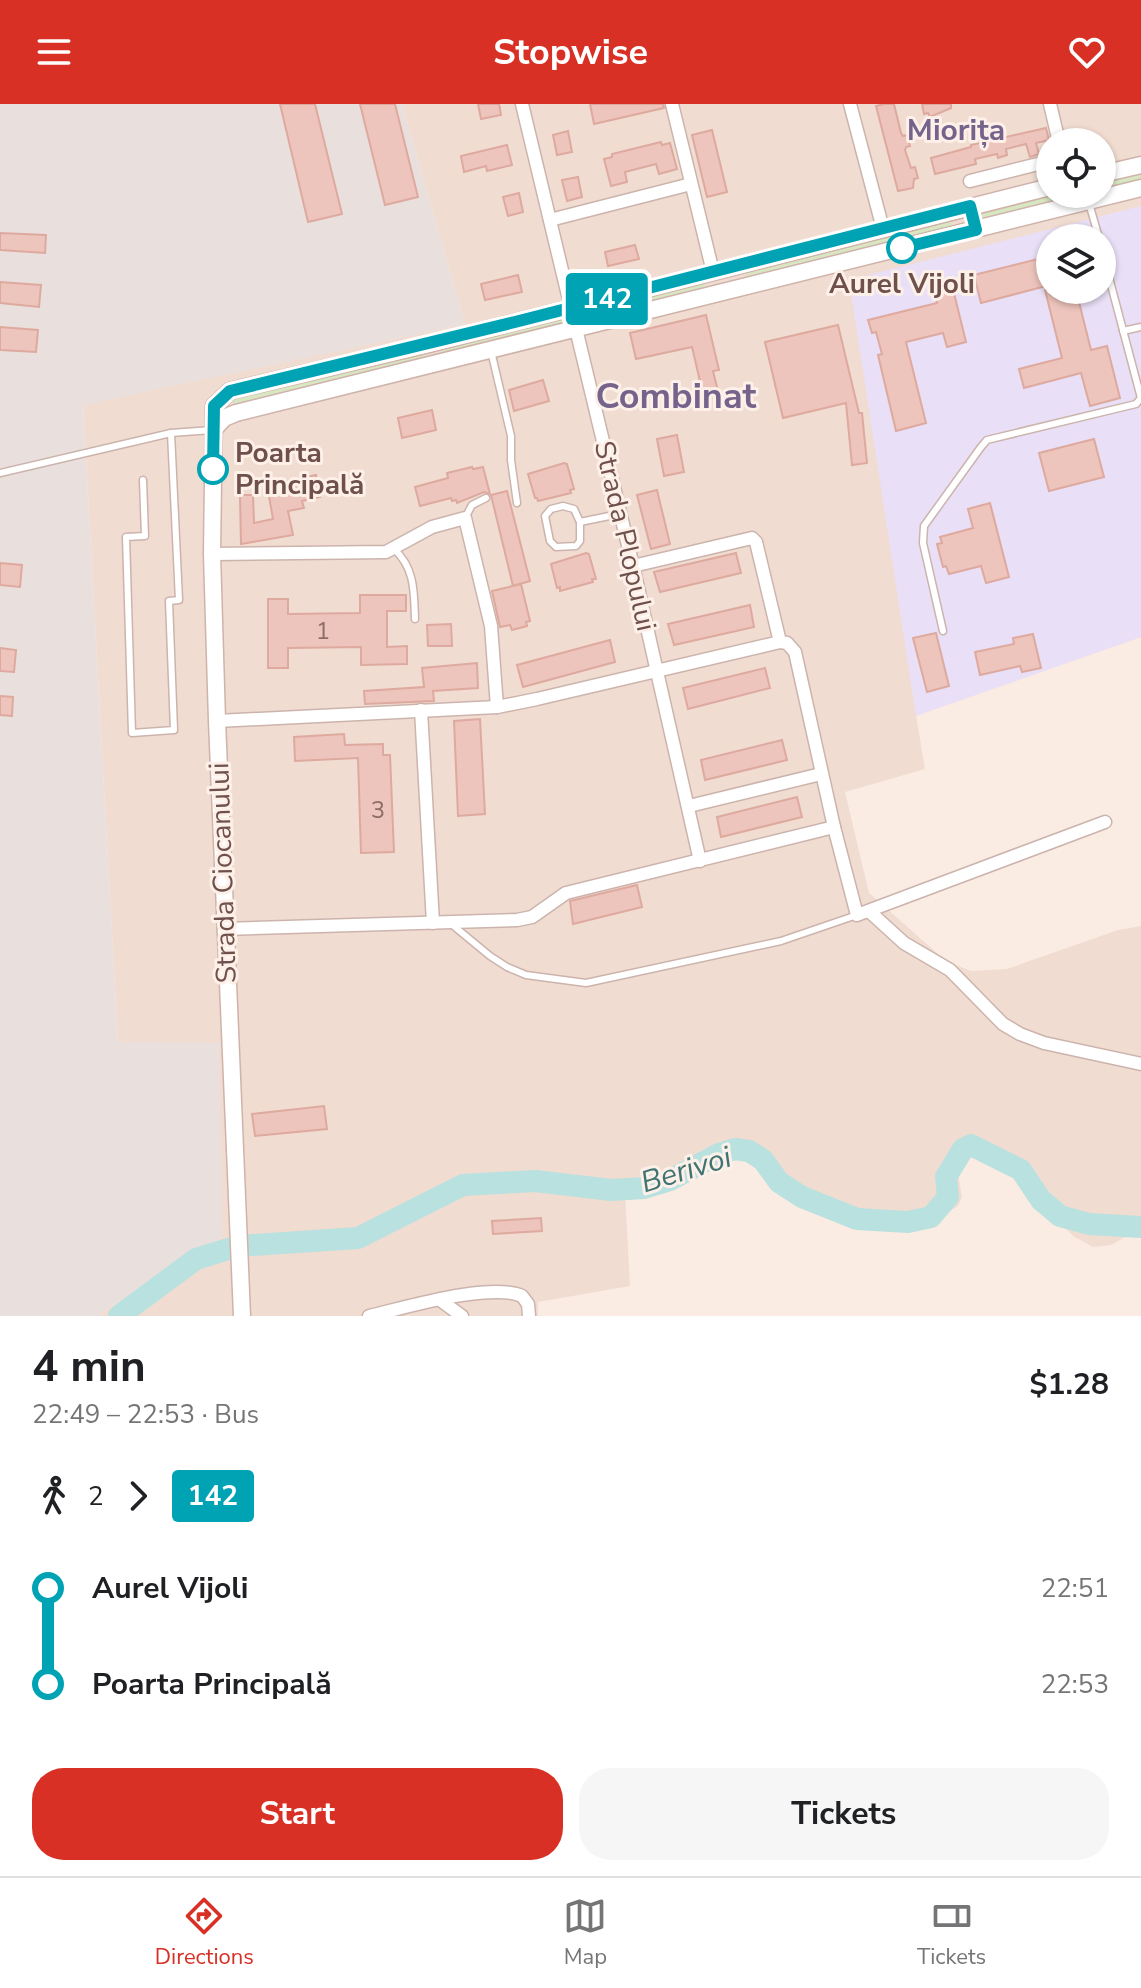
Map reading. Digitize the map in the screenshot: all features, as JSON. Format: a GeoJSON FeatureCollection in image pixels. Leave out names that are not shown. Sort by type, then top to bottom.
{"type":"FeatureCollection","features":[{"type":"Feature","properties":{"kind":"main road"},"geometry":{"type":"LineString","coordinates":[[1116,171],[1141,165]]}},
{"type":"Feature","properties":{"kind":"main road"},"geometry":{"type":"LineString","coordinates":[[1116,193],[1141,188]]}},
{"type":"Feature","properties":{"kind":"main road","name":"Strada Ciocanului"},"geometry":{"type":"LineString","coordinates":[[242,1316],[217,721],[212,554],[214,406],[230,391],[429,344],[1036,190]]}},
{"type":"Feature","properties":{"kind":"main road"},"geometry":{"type":"LineString","coordinates":[[970,206],[976,230]]}},
{"type":"Feature","properties":{"kind":"main road"},"geometry":{"type":"LineString","coordinates":[[213,430],[224,418],[236,413],[976,230],[1053,208]]}},
{"type":"Feature","properties":{"kind":"main road"},"geometry":{"type":"LineString","coordinates":[[713,272],[718,293]]}},
{"type":"Feature","properties":{"kind":"main road"},"geometry":{"type":"LineString","coordinates":[[429,344],[434,365]]}},
{"type":"Feature","properties":{"kind":"street","name":"Strada Plopului"},"geometry":{"type":"LineString","coordinates":[[522,104],[700,861]]}},
{"type":"Feature","properties":{"kind":"street"},"geometry":{"type":"LineString","coordinates":[[672,104],[713,272]]}},
{"type":"Feature","properties":{"kind":"street"},"geometry":{"type":"LineString","coordinates":[[1050,104],[1056,128]]}},
{"type":"Feature","properties":{"kind":"street"},"geometry":{"type":"LineString","coordinates":[[850,105],[883,229]]}},
{"type":"Feature","properties":{"kind":"street"},"geometry":{"type":"LineString","coordinates":[[970,181],[1036,164]]}},
{"type":"Feature","properties":{"kind":"street"},"geometry":{"type":"LineString","coordinates":[[550,220],[691,184]]}},
{"type":"Feature","properties":{"kind":"street"},"geometry":{"type":"LineString","coordinates":[[212,554],[386,552],[432,527],[465,518],[491,626],[497,707]]}},
{"type":"Feature","properties":{"kind":"street"},"geometry":{"type":"LineString","coordinates":[[633,566],[752,538],[756,542],[780,642],[787,643],[795,652],[834,827],[863,914],[950,970],[1003,1024],[1020,1034],[1044,1043],[1141,1064]]}},
{"type":"Feature","properties":{"kind":"street","name":"Strada Plopului"},"geometry":{"type":"LineString","coordinates":[[657,670],[780,642]]}},
{"type":"Feature","properties":{"kind":"street"},"geometry":{"type":"LineString","coordinates":[[217,721],[497,707],[657,670]]}},
{"type":"Feature","properties":{"kind":"street"},"geometry":{"type":"LineString","coordinates":[[421,710],[433,923]]}},
{"type":"Feature","properties":{"kind":"street"},"geometry":{"type":"LineString","coordinates":[[689,806],[821,774]]}},
{"type":"Feature","properties":{"kind":"street"},"geometry":{"type":"LineString","coordinates":[[863,914],[1105,822]]}},
{"type":"Feature","properties":{"kind":"street"},"geometry":{"type":"LineString","coordinates":[[224,929],[517,920],[532,917],[566,893],[834,827]]}},
{"type":"Feature","properties":{"kind":"street"},"geometry":{"type":"LineString","coordinates":[[369,1316],[440,1300],[487,1293],[515,1293],[528,1304],[529,1316]]}},
{"type":"Feature","properties":{"kind":"street"},"geometry":{"type":"LineString","coordinates":[[440,1300],[462,1316]]}},
{"type":"Feature","properties":{"kind":"lane"},"geometry":{"type":"LineString","coordinates":[[943,631],[923,543],[925,521],[987,440],[1136,404],[1141,398],[1116,304]]}},
{"type":"Feature","properties":{"kind":"lane"},"geometry":{"type":"LineString","coordinates":[[1123,331],[1141,327]]}},
{"type":"Feature","properties":{"kind":"lane"},"geometry":{"type":"LineString","coordinates":[[491,351],[511,436],[517,503]]}},
{"type":"Feature","properties":{"kind":"lane"},"geometry":{"type":"LineString","coordinates":[[0,473],[171,433],[213,430]]}},
{"type":"Feature","properties":{"kind":"lane"},"geometry":{"type":"LineString","coordinates":[[143,480],[145,536],[126,537],[132,733],[174,730],[169,601],[179,600],[171,433]]}},
{"type":"Feature","properties":{"kind":"lane"},"geometry":{"type":"LineString","coordinates":[[465,518],[472,505],[486,498]]}},
{"type":"Feature","properties":{"kind":"lane"},"geometry":{"type":"LineString","coordinates":[[571,507],[580,522],[580,541],[576,546],[562,548],[552,545],[545,521],[551,509],[571,507]]}},
{"type":"Feature","properties":{"kind":"lane"},"geometry":{"type":"LineString","coordinates":[[580,522],[620,514]]}},
{"type":"Feature","properties":{"kind":"lane"},"geometry":{"type":"LineString","coordinates":[[394,549],[406,560],[412,575],[415,619]]}},
{"type":"Feature","properties":{"kind":"lane"},"geometry":{"type":"LineString","coordinates":[[449,922],[507,967],[526,975],[586,983],[781,941],[863,914]]}},
{"type":"Feature","properties":{"kind":"shaded area"},"geometry":{"type":"Polygon","coordinates":[[[0,104],[402,104],[465,324],[83,405],[118,1042],[219,1043],[222,1237],[97,1316],[0,1316],[0,104]]]}},
{"type":"Feature","properties":{"kind":"shaded area"},"geometry":{"type":"Polygon","coordinates":[[[402,104],[1141,104],[1141,637],[916,715],[925,769],[845,792],[869,893],[946,961],[971,971],[1007,969],[1118,930],[1141,926],[1141,1234],[1131,1234],[1111,1245],[1093,1247],[1073,1236],[1010,1169],[967,1151],[958,1174],[962,1197],[958,1206],[934,1220],[903,1227],[850,1222],[805,1205],[770,1179],[751,1154],[737,1153],[648,1193],[625,1193],[630,1286],[538,1302],[538,1316],[97,1316],[222,1237],[118,1042],[83,404],[465,324],[402,104]]]}},
{"type":"Feature","properties":{"kind":"shaded area"},"geometry":{"type":"Polygon","coordinates":[[[1141,206],[1141,637],[916,716],[849,280],[1036,233],[1036,304],[1116,304],[1116,224],[1070,224],[1141,206]]]}},
{"type":"Feature","properties":{"kind":"green space"},"geometry":{"type":"Polygon","coordinates":[[[1141,171],[1141,182],[1116,188],[1116,177],[1141,171]]]}},
{"type":"Feature","properties":{"kind":"green space"},"geometry":{"type":"Polygon","coordinates":[[[1036,197],[1036,207],[984,221],[979,217],[980,211],[1036,197]]]}},
{"type":"Feature","properties":{"kind":"green space"},"geometry":{"type":"Polygon","coordinates":[[[949,219],[954,227],[749,279],[746,273],[747,270],[949,219]]]}},
{"type":"Feature","properties":{"kind":"green space"},"geometry":{"type":"Polygon","coordinates":[[[701,280],[707,288],[590,319],[588,316],[588,310],[701,280]]]}},
{"type":"Feature","properties":{"kind":"green space"},"geometry":{"type":"Polygon","coordinates":[[[565,317],[567,323],[444,354],[441,348],[565,317]]]}},
{"type":"Feature","properties":{"kind":"green space"},"geometry":{"type":"Polygon","coordinates":[[[423,352],[426,358],[236,406],[231,401],[232,396],[423,352]]]}},
{"type":"Feature","properties":{"kind":"building"},"geometry":{"type":"Polygon","coordinates":[[[280,104],[315,104],[342,214],[308,222],[280,104]]]}},
{"type":"Feature","properties":{"kind":"building"},"geometry":{"type":"Polygon","coordinates":[[[360,104],[395,104],[418,197],[385,205],[360,104]]]}},
{"type":"Feature","properties":{"kind":"building"},"geometry":{"type":"Polygon","coordinates":[[[478,104],[499,104],[501,115],[481,119],[478,104]]]}},
{"type":"Feature","properties":{"kind":"building"},"geometry":{"type":"Polygon","coordinates":[[[590,104],[663,104],[664,108],[594,124],[590,104]]]}},
{"type":"Feature","properties":{"kind":"building"},"geometry":{"type":"Polygon","coordinates":[[[894,104],[901,133],[907,135],[910,146],[905,150],[918,178],[914,179],[913,188],[898,191],[876,106],[894,104]]]}},
{"type":"Feature","properties":{"kind":"building"},"geometry":{"type":"Polygon","coordinates":[[[922,104],[951,104],[951,108],[930,117],[928,113],[924,114],[922,104]]]}},
{"type":"Feature","properties":{"kind":"building"},"geometry":{"type":"Polygon","coordinates":[[[712,130],[727,192],[707,197],[692,135],[712,130]]]}},
{"type":"Feature","properties":{"kind":"building"},"geometry":{"type":"Polygon","coordinates":[[[1036,130],[1036,155],[1030,157],[1026,144],[1006,149],[1007,155],[998,158],[997,154],[975,159],[976,164],[935,174],[931,158],[1036,130]]]}},
{"type":"Feature","properties":{"kind":"building"},"geometry":{"type":"Polygon","coordinates":[[[568,131],[572,152],[557,155],[553,135],[568,131]]]}},
{"type":"Feature","properties":{"kind":"building"},"geometry":{"type":"Polygon","coordinates":[[[661,142],[662,145],[670,143],[677,169],[659,174],[656,164],[625,172],[627,182],[611,186],[604,159],[612,157],[612,154],[661,142]]]}},
{"type":"Feature","properties":{"kind":"building"},"geometry":{"type":"Polygon","coordinates":[[[507,145],[512,165],[487,171],[486,166],[464,172],[461,156],[507,145]]]}},
{"type":"Feature","properties":{"kind":"building"},"geometry":{"type":"Polygon","coordinates":[[[578,177],[582,197],[567,201],[562,180],[578,177]]]}},
{"type":"Feature","properties":{"kind":"building"},"geometry":{"type":"Polygon","coordinates":[[[519,193],[523,212],[508,216],[503,197],[519,193]]]}},
{"type":"Feature","properties":{"kind":"building"},"geometry":{"type":"Polygon","coordinates":[[[0,233],[46,235],[45,253],[0,250],[0,233]]]}},
{"type":"Feature","properties":{"kind":"building"},"geometry":{"type":"Polygon","coordinates":[[[635,245],[639,259],[608,266],[605,252],[635,245]]]}},
{"type":"Feature","properties":{"kind":"building"},"geometry":{"type":"Polygon","coordinates":[[[1036,260],[1036,289],[981,303],[974,275],[1036,260]]]}},
{"type":"Feature","properties":{"kind":"building"},"geometry":{"type":"Polygon","coordinates":[[[518,275],[522,292],[485,300],[481,284],[518,275]]]}},
{"type":"Feature","properties":{"kind":"building"},"geometry":{"type":"Polygon","coordinates":[[[0,282],[41,285],[39,307],[0,303],[0,282]]]}},
{"type":"Feature","properties":{"kind":"building"},"geometry":{"type":"Polygon","coordinates":[[[953,289],[966,342],[947,347],[943,333],[906,342],[926,423],[896,431],[878,355],[882,354],[876,332],[872,333],[868,320],[937,303],[935,294],[953,289]]]}},
{"type":"Feature","properties":{"kind":"building"},"geometry":{"type":"Polygon","coordinates":[[[1048,304],[1080,304],[1091,350],[1107,346],[1120,398],[1090,406],[1081,373],[1024,388],[1019,369],[1062,358],[1048,304]]]}},
{"type":"Feature","properties":{"kind":"building"},"geometry":{"type":"Polygon","coordinates":[[[706,315],[719,370],[713,371],[718,391],[703,394],[692,347],[636,359],[630,333],[706,315]]]}},
{"type":"Feature","properties":{"kind":"building"},"geometry":{"type":"Polygon","coordinates":[[[838,325],[859,413],[862,413],[867,463],[852,465],[846,403],[783,418],[765,342],[838,325]]]}},
{"type":"Feature","properties":{"kind":"building"},"geometry":{"type":"Polygon","coordinates":[[[0,327],[38,330],[36,352],[0,350],[0,327]]]}},
{"type":"Feature","properties":{"kind":"building"},"geometry":{"type":"Polygon","coordinates":[[[543,380],[549,401],[514,411],[509,390],[543,380]]]}},
{"type":"Feature","properties":{"kind":"building"},"geometry":{"type":"Polygon","coordinates":[[[432,410],[436,430],[402,438],[398,418],[432,410]]]}},
{"type":"Feature","properties":{"kind":"building"},"geometry":{"type":"Polygon","coordinates":[[[677,435],[684,472],[664,476],[657,439],[677,435]]]}},
{"type":"Feature","properties":{"kind":"building"},"geometry":{"type":"Polygon","coordinates":[[[1094,439],[1104,477],[1049,491],[1039,453],[1094,439]]]}},
{"type":"Feature","properties":{"kind":"building"},"geometry":{"type":"Polygon","coordinates":[[[567,464],[574,489],[570,490],[571,493],[538,501],[528,474],[567,464]]]}},
{"type":"Feature","properties":{"kind":"building"},"geometry":{"type":"Polygon","coordinates":[[[483,467],[490,494],[484,492],[457,503],[451,498],[420,506],[415,487],[448,478],[447,473],[483,467]]]}},
{"type":"Feature","properties":{"kind":"building"},"geometry":{"type":"Polygon","coordinates":[[[316,475],[320,497],[302,501],[304,508],[288,511],[293,535],[241,544],[240,495],[253,495],[254,523],[273,519],[267,485],[316,475]]]}},
{"type":"Feature","properties":{"kind":"building"},"geometry":{"type":"Polygon","coordinates":[[[657,490],[670,544],[651,549],[637,495],[657,490]]]}},
{"type":"Feature","properties":{"kind":"building"},"geometry":{"type":"Polygon","coordinates":[[[507,491],[530,581],[513,586],[491,495],[507,491]]]}},
{"type":"Feature","properties":{"kind":"building"},"geometry":{"type":"Polygon","coordinates":[[[990,503],[1009,577],[986,583],[981,566],[949,574],[946,566],[943,567],[937,544],[942,543],[940,537],[973,528],[968,509],[990,503]]]}},
{"type":"Feature","properties":{"kind":"building"},"geometry":{"type":"Polygon","coordinates":[[[736,553],[741,573],[660,592],[654,572],[736,553]]]}},
{"type":"Feature","properties":{"kind":"building"},"geometry":{"type":"Polygon","coordinates":[[[589,554],[596,579],[560,591],[551,564],[589,554]]]}},
{"type":"Feature","properties":{"kind":"building"},"geometry":{"type":"Polygon","coordinates":[[[0,563],[22,565],[20,587],[0,585],[0,563]]]}},
{"type":"Feature","properties":{"kind":"building"},"geometry":{"type":"Polygon","coordinates":[[[521,584],[530,621],[526,622],[527,626],[512,630],[510,625],[500,627],[492,591],[521,584]]]}},
{"type":"Feature","properties":{"kind":"building"},"geometry":{"type":"Polygon","coordinates":[[[360,595],[406,595],[406,611],[387,611],[387,647],[407,646],[407,664],[361,665],[361,647],[288,648],[288,668],[268,668],[268,599],[288,599],[288,614],[360,613],[360,595]]]}},
{"type":"Feature","properties":{"kind":"building"},"geometry":{"type":"Polygon","coordinates":[[[750,605],[754,627],[674,645],[668,624],[750,605]]]}},
{"type":"Feature","properties":{"kind":"building"},"geometry":{"type":"Polygon","coordinates":[[[451,624],[452,646],[428,646],[427,625],[451,624]]]}},
{"type":"Feature","properties":{"kind":"building"},"geometry":{"type":"Polygon","coordinates":[[[936,633],[949,686],[927,692],[913,638],[936,633]]]}},
{"type":"Feature","properties":{"kind":"building"},"geometry":{"type":"Polygon","coordinates":[[[1033,634],[1041,668],[1022,672],[1020,666],[980,675],[975,652],[1014,644],[1013,638],[1033,634]]]}},
{"type":"Feature","properties":{"kind":"building"},"geometry":{"type":"Polygon","coordinates":[[[610,640],[615,662],[523,687],[517,665],[610,640]]]}},
{"type":"Feature","properties":{"kind":"building"},"geometry":{"type":"Polygon","coordinates":[[[0,648],[16,650],[14,672],[0,671],[0,648]]]}},
{"type":"Feature","properties":{"kind":"building"},"geometry":{"type":"Polygon","coordinates":[[[477,663],[478,688],[433,691],[434,701],[365,704],[364,691],[424,687],[422,668],[477,663]]]}},
{"type":"Feature","properties":{"kind":"building"},"geometry":{"type":"Polygon","coordinates":[[[765,668],[770,688],[688,709],[683,688],[765,668]]]}},
{"type":"Feature","properties":{"kind":"building"},"geometry":{"type":"Polygon","coordinates":[[[0,696],[13,697],[12,716],[0,715],[0,696]]]}},
{"type":"Feature","properties":{"kind":"building"},"geometry":{"type":"Polygon","coordinates":[[[480,719],[485,814],[458,816],[454,721],[480,719]]]}},
{"type":"Feature","properties":{"kind":"building"},"geometry":{"type":"Polygon","coordinates":[[[344,734],[345,745],[383,744],[383,755],[390,755],[394,852],[361,853],[358,758],[295,761],[294,737],[344,734]]]}},
{"type":"Feature","properties":{"kind":"building"},"geometry":{"type":"Polygon","coordinates":[[[782,740],[787,760],[705,780],[701,760],[782,740]]]}},
{"type":"Feature","properties":{"kind":"building"},"geometry":{"type":"Polygon","coordinates":[[[797,797],[802,817],[721,837],[717,817],[797,797]]]}},
{"type":"Feature","properties":{"kind":"building"},"geometry":{"type":"Polygon","coordinates":[[[637,885],[642,907],[573,924],[570,901],[637,885]]]}},
{"type":"Feature","properties":{"kind":"building"},"geometry":{"type":"Polygon","coordinates":[[[324,1106],[327,1129],[255,1136],[252,1114],[324,1106]]]}},
{"type":"Feature","properties":{"kind":"building"},"geometry":{"type":"Polygon","coordinates":[[[541,1218],[542,1231],[493,1234],[492,1221],[541,1218]]]}},
{"type":"Feature","properties":{"kind":"waterway","name":"Berivoi"},"geometry":{"type":"LineString","coordinates":[[119,1316],[196,1259],[238,1246],[358,1238],[463,1185],[535,1181],[611,1190],[644,1188],[670,1180],[735,1149],[749,1151],[763,1160],[779,1182],[802,1197],[857,1219],[908,1222],[931,1217],[948,1197],[946,1177],[963,1149],[971,1145],[1021,1170],[1041,1200],[1060,1216],[1089,1224],[1141,1227]]}},
{"type":"Feature","properties":{"kind":"bus line","name":"142"},"geometry":{"type":"LineString","coordinates":[[213,469],[214,406],[230,391],[429,344],[970,206],[976,230],[902,248]]}},
{"type":"Feature","properties":{"kind":"place","name":"Aurel Vijoli"},"geometry":{"type":"Point","coordinates":[902,248]}},
{"type":"Feature","properties":{"kind":"place","name":"Poarta Principală"},"geometry":{"type":"Point","coordinates":[213,469]}},
{"type":"Feature","properties":{"kind":"district","name":"Miorița"},"geometry":{"type":"Point","coordinates":[956,130]}},
{"type":"Feature","properties":{"kind":"district","name":"Combinat"},"geometry":{"type":"Point","coordinates":[676,396]}}]}
